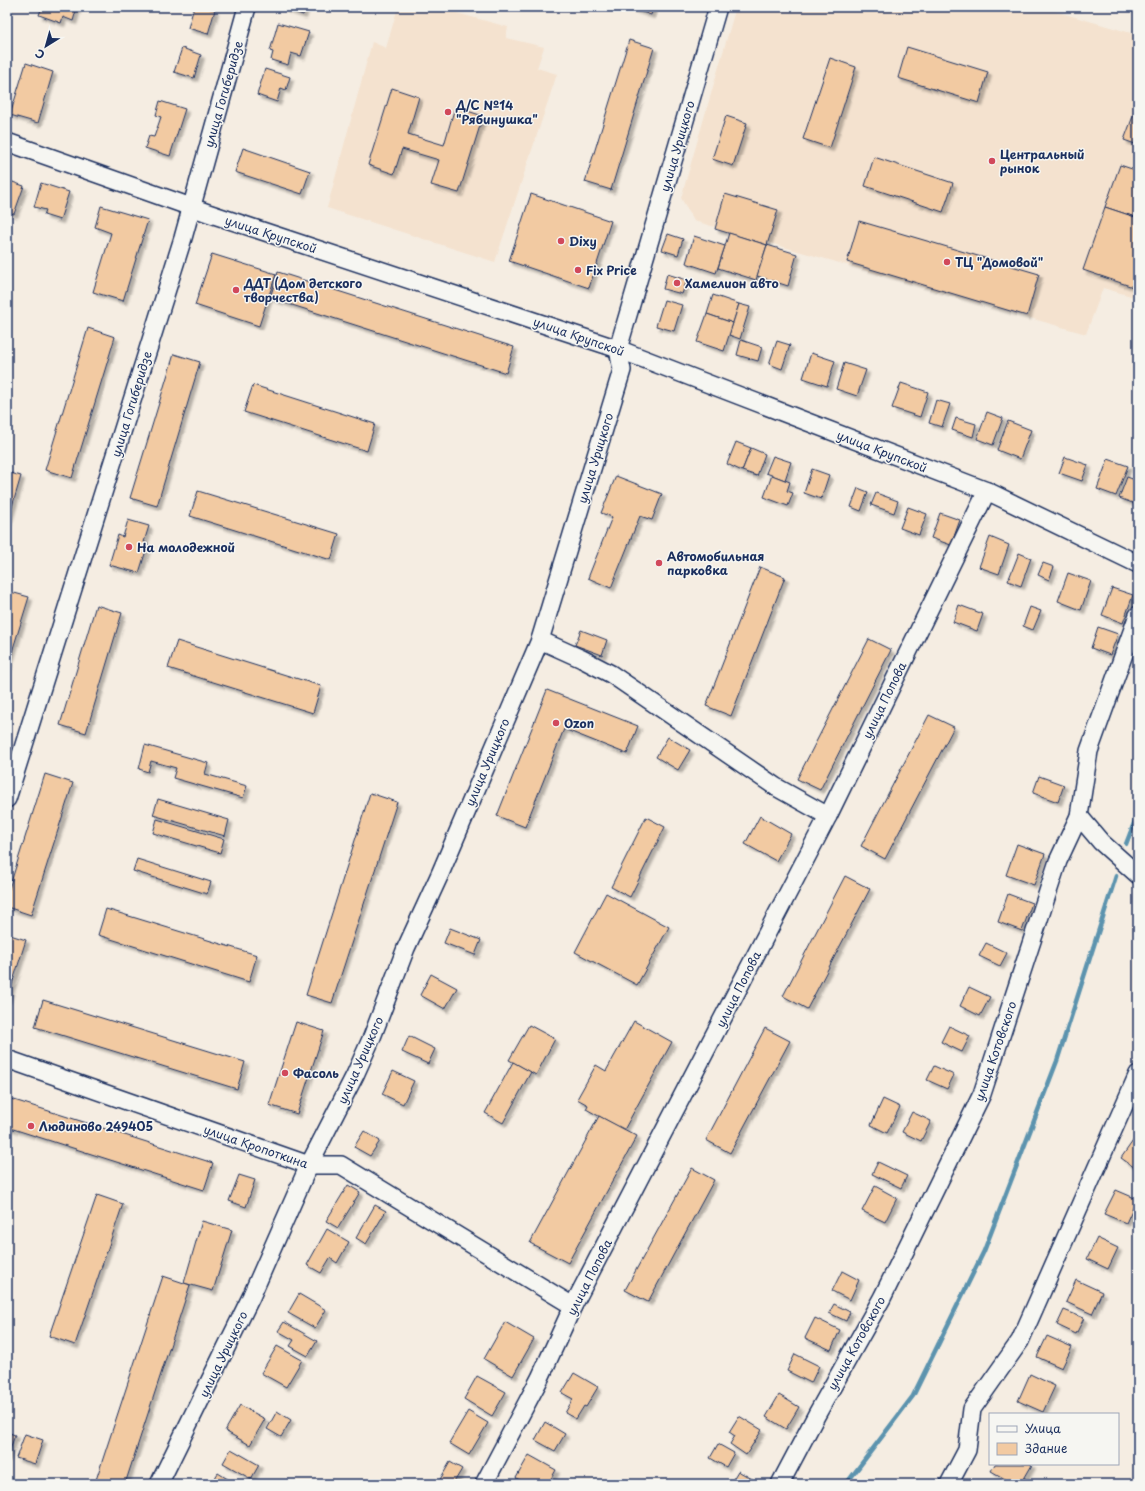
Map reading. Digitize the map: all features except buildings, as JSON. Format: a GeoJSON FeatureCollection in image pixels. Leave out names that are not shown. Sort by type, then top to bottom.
{"type":"FeatureCollection","features":[{"type":"Feature","properties":{"kind":"street","name":"улица Гогиберидзе"},"geometry":{"type":"LineString","coordinates":[[7,799],[192,207],[247,7]]}},
{"type":"Feature","properties":{"kind":"street","name":"улица Урицкого"},"geometry":{"type":"LineString","coordinates":[[158,1484],[251,1297],[309,1165],[355,1075],[372,1037],[406,948],[440,874],[540,640],[622,370],[618,349],[718,7]]}},
{"type":"Feature","properties":{"kind":"street","name":"улица Крупской"},"geometry":{"type":"LineString","coordinates":[[7,142],[192,207],[618,349],[987,491],[1138,564]]}},
{"type":"Feature","properties":{"kind":"street","name":"улица Попова"},"geometry":{"type":"LineString","coordinates":[[484,1484],[540,1378],[573,1306],[828,816],[987,491]]}},
{"type":"Feature","properties":{"kind":"street","name":"улица Котовского"},"geometry":{"type":"LineString","coordinates":[[780,1484],[816,1414],[882,1298],[982,1094],[1058,861],[1079,816],[1089,751],[1138,615]]}},
{"type":"Feature","properties":{"kind":"street"},"geometry":{"type":"LineString","coordinates":[[540,640],[562,649],[611,674],[776,787],[828,816]]}},
{"type":"Feature","properties":{"kind":"street"},"geometry":{"type":"LineString","coordinates":[[1079,816],[1101,842],[1138,875]]}},
{"type":"Feature","properties":{"kind":"street","name":"улица Кропоткина"},"geometry":{"type":"LineString","coordinates":[[7,1058],[309,1165],[341,1165],[573,1306]]}},
{"type":"Feature","properties":{"kind":"street"},"geometry":{"type":"LineString","coordinates":[[949,1484],[967,1450],[972,1409],[1020,1341],[1138,1074]]}},
{"type":"Feature","properties":{"kind":"shaded area","name":"Д/С №14 \"Рябинушка\""},"geometry":{"type":"Polygon","coordinates":[[[398,7],[435,7],[508,27],[506,38],[544,47],[537,68],[557,74],[495,262],[327,208],[372,42],[386,48],[398,7]]]}},
{"type":"Feature","properties":{"kind":"shaded area"},"geometry":{"type":"Polygon","coordinates":[[[736,7],[1040,7],[1138,35],[1138,298],[1103,288],[1086,334],[694,221],[681,198],[736,7]]]}},
{"type":"Feature","properties":{"kind":"waterway"},"geometry":{"type":"LineString","coordinates":[[1126,844],[1138,813]]}},
{"type":"Feature","properties":{"kind":"waterway"},"geometry":{"type":"LineString","coordinates":[[846,1484],[913,1396],[984,1251],[1057,1061],[1116,876]]}},
{"type":"Feature","properties":{"kind":"place","name":"Д/С №14 \"Рябинушка\""},"geometry":{"type":"Point","coordinates":[448,112]}},
{"type":"Feature","properties":{"kind":"place","name":"Центральный рынок"},"geometry":{"type":"Point","coordinates":[992,161]}},
{"type":"Feature","properties":{"kind":"place","name":"Dixy"},"geometry":{"type":"Point","coordinates":[561,241]}},
{"type":"Feature","properties":{"kind":"place","name":"ТЦ \"Домовой\""},"geometry":{"type":"Point","coordinates":[947,262]}},
{"type":"Feature","properties":{"kind":"place","name":"Fix Price"},"geometry":{"type":"Point","coordinates":[578,270]}},
{"type":"Feature","properties":{"kind":"place","name":"Хамелион авто"},"geometry":{"type":"Point","coordinates":[677,283]}},
{"type":"Feature","properties":{"kind":"place","name":"ДДТ (Дом детского творчества)"},"geometry":{"type":"Point","coordinates":[236,290]}},
{"type":"Feature","properties":{"kind":"place","name":"На молодежной"},"geometry":{"type":"Point","coordinates":[129,547]}},
{"type":"Feature","properties":{"kind":"place","name":"Автомобильная парковка"},"geometry":{"type":"Point","coordinates":[659,563]}},
{"type":"Feature","properties":{"kind":"place","name":"Ozon"},"geometry":{"type":"Point","coordinates":[556,723]}},
{"type":"Feature","properties":{"kind":"place","name":"Фасоль"},"geometry":{"type":"Point","coordinates":[285,1073]}},
{"type":"Feature","properties":{"kind":"place","name":"Людиново 249405"},"geometry":{"type":"Point","coordinates":[31,1126]}}]}
